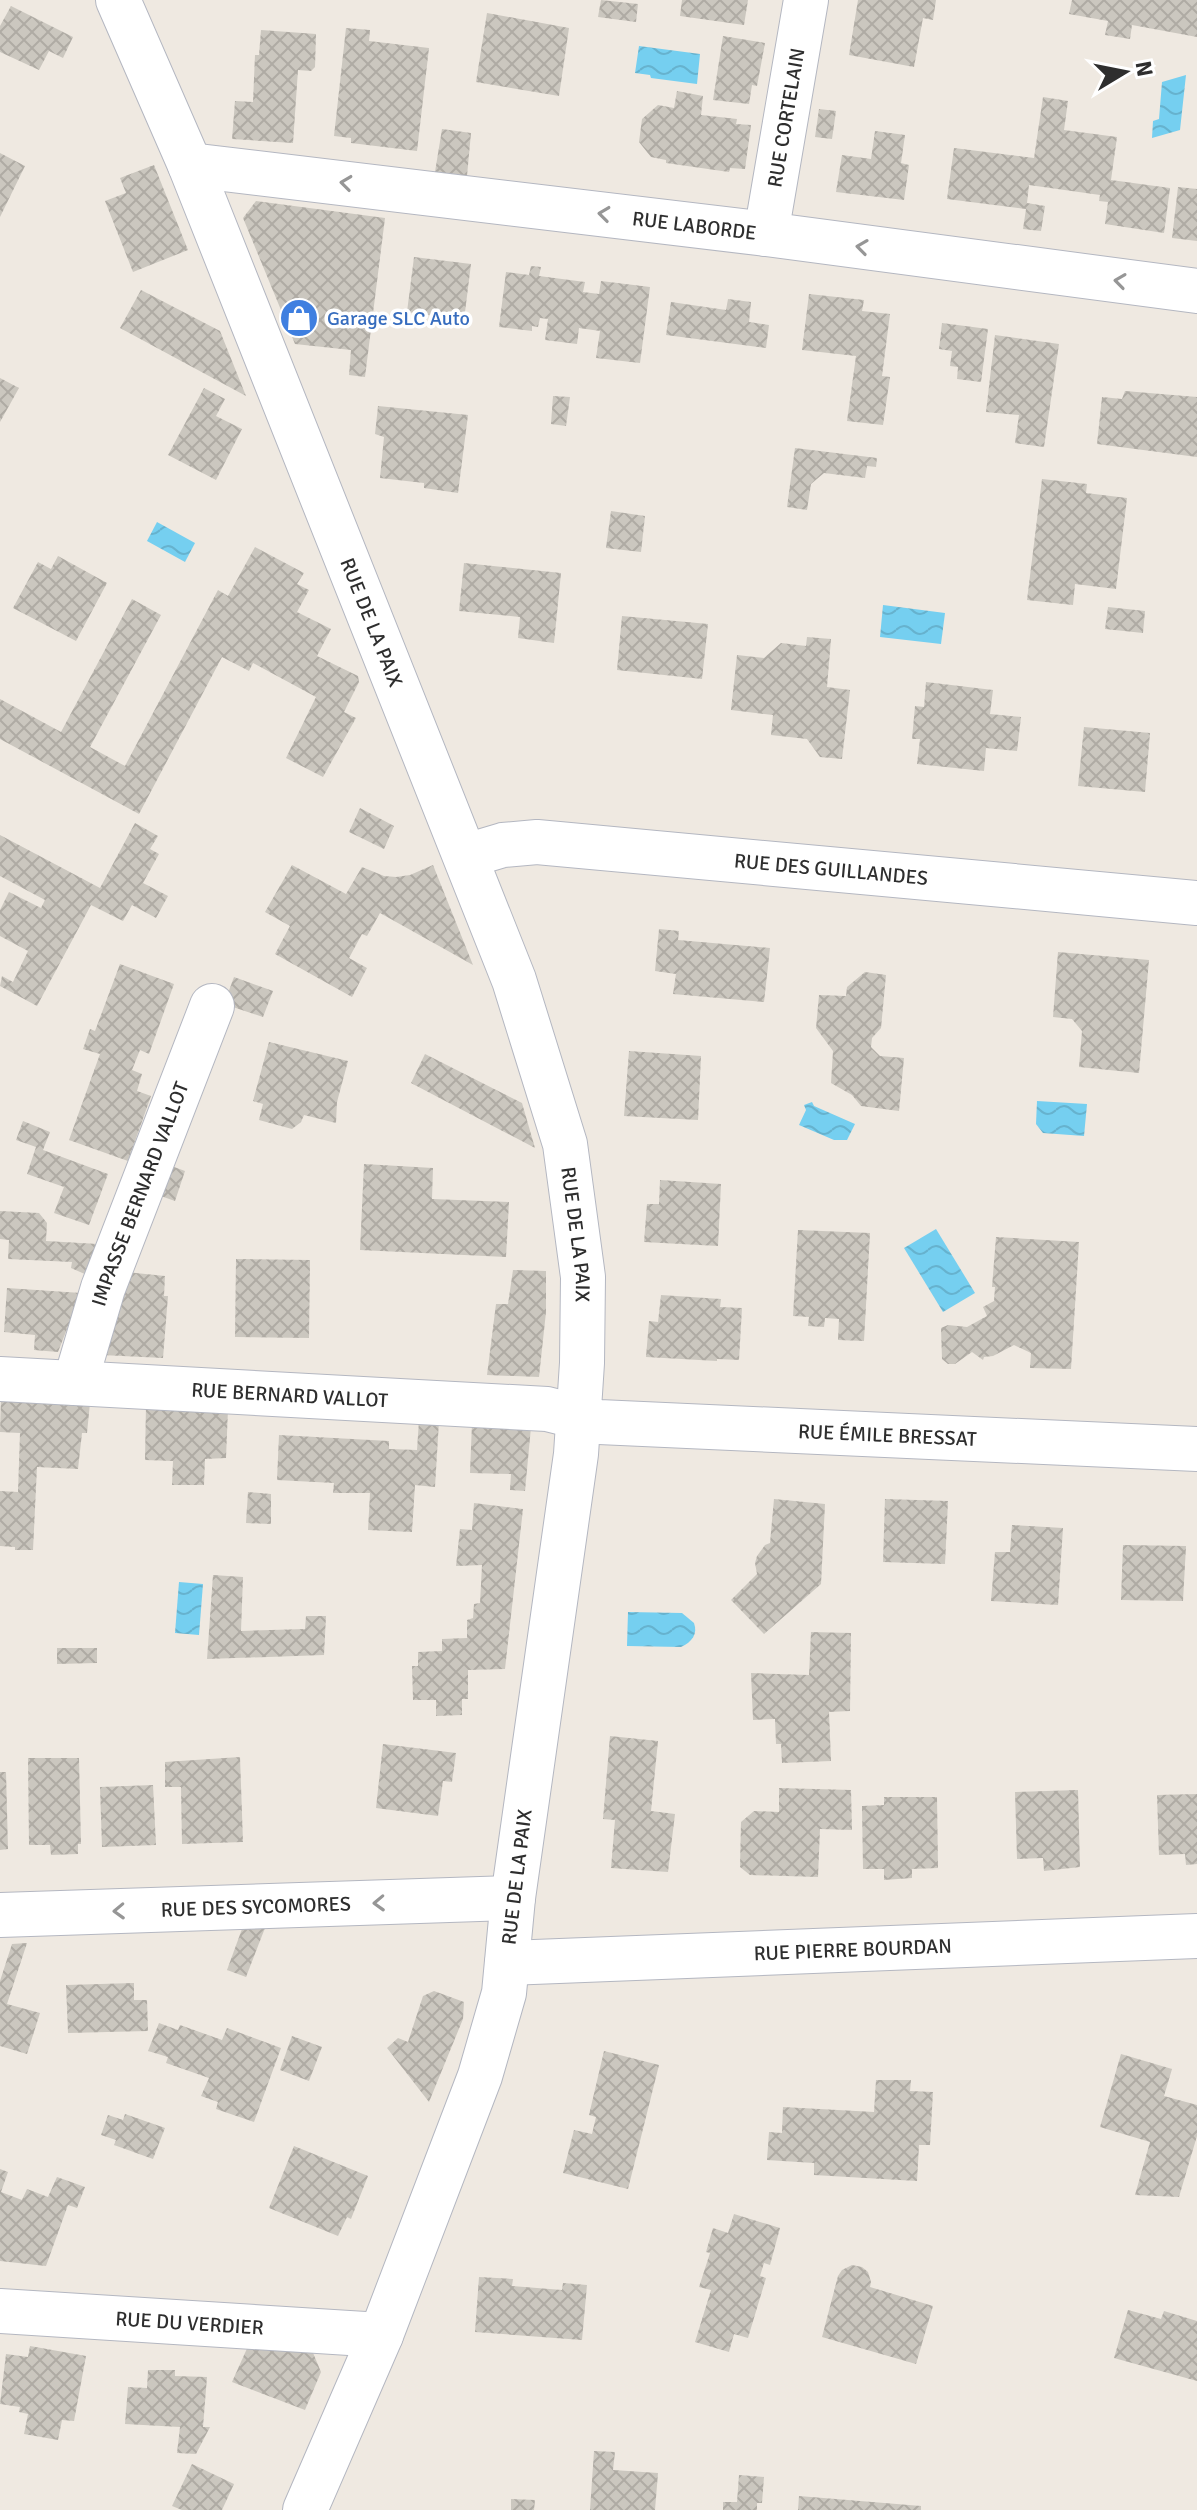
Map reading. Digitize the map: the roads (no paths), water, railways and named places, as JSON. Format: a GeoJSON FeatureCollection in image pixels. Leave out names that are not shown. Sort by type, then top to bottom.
{"type":"FeatureCollection","features":[{"type":"Feature","properties":{"kind":"street","name":"RUE DE LA PAIX"},"geometry":{"type":"LineString","coordinates":[[118,0],[190,165],[514,980],[565,1144],[583,1277],[576,1454],[513,1898],[504,1993],[480,2076],[381,2335],[305,2510]]}},
{"type":"Feature","properties":{"kind":"street","name":"RUE CORTELAIN"},"geometry":{"type":"LineString","coordinates":[[766,234],[806,0]]}},
{"type":"Feature","properties":{"kind":"street","name":"RUE LABORDE"},"geometry":{"type":"LineString","coordinates":[[190,165],[766,234],[1197,291]]}},
{"type":"Feature","properties":{"kind":"street","name":"RUE DES GUILLANDES"},"geometry":{"type":"LineString","coordinates":[[466,856],[503,845],[537,842],[1197,903]]}},
{"type":"Feature","properties":{"kind":"street","name":"IMPASSE BERNARD VALLOT"},"geometry":{"type":"LineString","coordinates":[[75,1383],[103,1288],[212,1006]]}},
{"type":"Feature","properties":{"kind":"street","name":"RUE BERNARD VALLOT"},"geometry":{"type":"LineString","coordinates":[[0,1379],[547,1409],[578,1416]]}},
{"type":"Feature","properties":{"kind":"street","name":"RUE ÉMILE BRESSAT"},"geometry":{"type":"LineString","coordinates":[[578,1416],[614,1422],[1197,1449]]}},
{"type":"Feature","properties":{"kind":"street","name":"RUE DES SYCOMORES"},"geometry":{"type":"LineString","coordinates":[[0,1915],[513,1898]]}},
{"type":"Feature","properties":{"kind":"street","name":"RUE PIERRE BOURDAN"},"geometry":{"type":"LineString","coordinates":[[507,1963],[1197,1936]]}},
{"type":"Feature","properties":{"kind":"street","name":"RUE DU VERDIER"},"geometry":{"type":"LineString","coordinates":[[0,2311],[381,2335]]}},
{"type":"Feature","properties":{"kind":"water"},"geometry":{"type":"Polygon","coordinates":[[[639,46],[700,54],[697,84],[635,73],[639,46]]]}},
{"type":"Feature","properties":{"kind":"water"},"geometry":{"type":"Polygon","coordinates":[[[1186,75],[1180,130],[1152,138],[1153,121],[1159,119],[1162,82],[1186,75]]]}},
{"type":"Feature","properties":{"kind":"water"},"geometry":{"type":"Polygon","coordinates":[[[157,522],[195,543],[185,562],[147,541],[157,522]]]}},
{"type":"Feature","properties":{"kind":"water"},"geometry":{"type":"Polygon","coordinates":[[[883,605],[945,613],[941,644],[880,637],[883,605]]]}},
{"type":"Feature","properties":{"kind":"water"},"geometry":{"type":"Polygon","coordinates":[[[1037,1101],[1087,1104],[1084,1136],[1043,1133],[1036,1124],[1037,1101]]]}},
{"type":"Feature","properties":{"kind":"water"},"geometry":{"type":"Polygon","coordinates":[[[812,1102],[814,1106],[855,1124],[847,1140],[834,1140],[799,1125],[806,1110],[804,1105],[812,1102]]]}},
{"type":"Feature","properties":{"kind":"water"},"geometry":{"type":"Polygon","coordinates":[[[936,1229],[975,1293],[943,1312],[904,1248],[936,1229]]]}},
{"type":"Feature","properties":{"kind":"water"},"geometry":{"type":"Polygon","coordinates":[[[179,1582],[203,1584],[199,1635],[175,1633],[179,1582]]]}},
{"type":"Feature","properties":{"kind":"water"},"geometry":{"type":"Polygon","coordinates":[[[628,1612],[682,1613],[694,1623],[695,1634],[681,1647],[627,1646],[628,1612]]]}},
{"type":"Feature","properties":{"kind":"place","name":"Garage SLC Auto"},"geometry":{"type":"Point","coordinates":[299,318]}}]}
